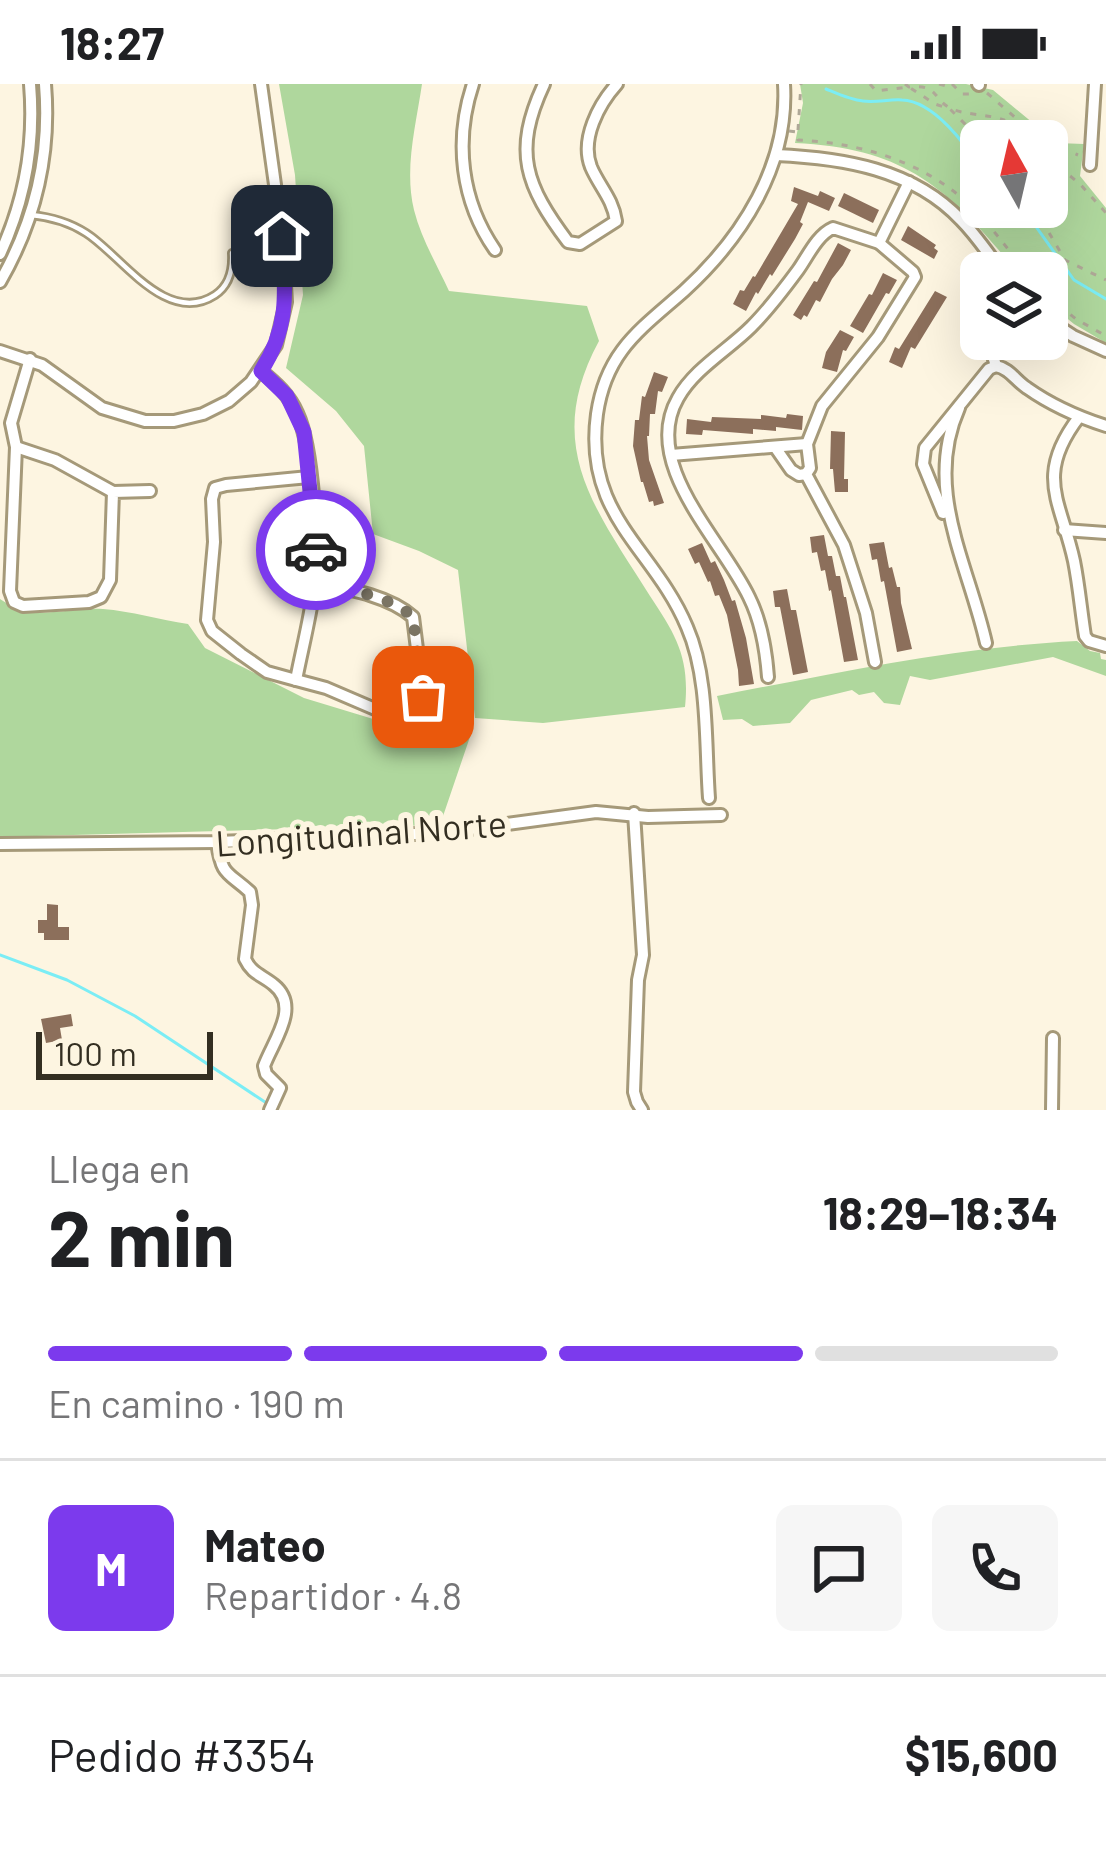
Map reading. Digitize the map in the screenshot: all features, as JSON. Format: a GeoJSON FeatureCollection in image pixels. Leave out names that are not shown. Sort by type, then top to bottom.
{"type":"FeatureCollection","features":[{"type":"Feature","properties":{"kind":"street"},"geometry":{"type":"LineString","coordinates":[[0,282],[28,166],[30,84]]}},
{"type":"Feature","properties":{"kind":"street"},"geometry":{"type":"LineString","coordinates":[[4,256],[31,215],[45,147],[45,84]]}},
{"type":"Feature","properties":{"kind":"street"},"geometry":{"type":"LineString","coordinates":[[0,351],[30,359],[102,408],[130,418],[159,422],[189,418],[241,392],[276,345],[286,302],[274,166],[260,84]]}},
{"type":"Feature","properties":{"kind":"street"},"geometry":{"type":"LineString","coordinates":[[473,84],[464,121],[464,172],[478,221],[495,250]]}},
{"type":"Feature","properties":{"kind":"street"},"geometry":{"type":"LineString","coordinates":[[544,84],[529,130],[529,179],[568,242],[580,244],[616,221],[614,206],[589,163],[589,150],[597,113],[617,84]]}},
{"type":"Feature","properties":{"kind":"street"},"geometry":{"type":"LineString","coordinates":[[710,799],[701,680],[692,641],[671,598],[612,511],[598,469],[595,429],[602,389],[618,355],[646,320],[698,278],[756,201],[782,130],[784,84]]}},
{"type":"Feature","properties":{"kind":"street"},"geometry":{"type":"LineString","coordinates":[[1090,162],[1095,84]]}},
{"type":"Feature","properties":{"kind":"street"},"geometry":{"type":"LineString","coordinates":[[776,155],[861,165],[909,182],[955,214],[986,252]]}},
{"type":"Feature","properties":{"kind":"street"},"geometry":{"type":"LineString","coordinates":[[879,243],[909,182]]}},
{"type":"Feature","properties":{"kind":"street"},"geometry":{"type":"LineString","coordinates":[[768,677],[750,598],[672,467],[670,416],[684,388],[751,328],[823,233],[837,229],[879,243],[915,278],[878,337],[822,406],[807,444],[810,468],[806,475]]}},
{"type":"Feature","properties":{"kind":"street"},"geometry":{"type":"LineString","coordinates":[[1068,333],[1106,351]]}},
{"type":"Feature","properties":{"kind":"street"},"geometry":{"type":"LineString","coordinates":[[30,359],[11,423],[16,447],[10,591],[18,604],[89,602],[105,592],[110,580],[113,492]]}},
{"type":"Feature","properties":{"kind":"street"},"geometry":{"type":"LineString","coordinates":[[994,360],[996,366]]}},
{"type":"Feature","properties":{"kind":"street"},"geometry":{"type":"LineString","coordinates":[[952,525],[935,496],[922,458],[927,443],[989,369],[1004,367],[1024,386],[1079,417],[1106,426]]}},
{"type":"Feature","properties":{"kind":"street"},"geometry":{"type":"LineString","coordinates":[[261,371],[287,396],[300,419],[309,477],[315,583],[296,680]]}},
{"type":"Feature","properties":{"kind":"street"},"geometry":{"type":"LineString","coordinates":[[959,408],[944,460],[946,500],[986,644]]}},
{"type":"Feature","properties":{"kind":"street"},"geometry":{"type":"LineString","coordinates":[[1079,417],[1064,440],[1054,473],[1054,496],[1073,559],[1085,637],[1106,646]]}},
{"type":"Feature","properties":{"kind":"street"},"geometry":{"type":"LineString","coordinates":[[671,455],[807,444]]}},
{"type":"Feature","properties":{"kind":"street"},"geometry":{"type":"LineString","coordinates":[[16,447],[55,460],[113,492],[150,491]]}},
{"type":"Feature","properties":{"kind":"street"},"geometry":{"type":"LineString","coordinates":[[775,447],[795,473],[806,475]]}},
{"type":"Feature","properties":{"kind":"street"},"geometry":{"type":"LineString","coordinates":[[806,475],[844,544],[866,613],[875,662]]}},
{"type":"Feature","properties":{"kind":"street"},"geometry":{"type":"LineString","coordinates":[[309,477],[214,488],[207,620],[212,631],[267,672],[326,688],[403,721],[422,716],[415,623],[410,614],[350,589],[315,583]]}},
{"type":"Feature","properties":{"kind":"street"},"geometry":{"type":"LineString","coordinates":[[1064,530],[1106,533]]}},
{"type":"Feature","properties":{"kind":"street"},"geometry":{"type":"LineString","coordinates":[[634,813],[643,955],[634,1091],[642,1110]]}},
{"type":"Feature","properties":{"kind":"street","name":"Longitudinal Norte"},"geometry":{"type":"LineString","coordinates":[[0,844],[440,833],[574,814],[721,815]]}},
{"type":"Feature","properties":{"kind":"street"},"geometry":{"type":"LineString","coordinates":[[217,842],[227,876],[250,892],[245,959],[253,973],[280,990],[285,1004],[286,1018],[264,1066],[280,1088],[271,1110]]}},
{"type":"Feature","properties":{"kind":"street"},"geometry":{"type":"LineString","coordinates":[[1052,1110],[1053,1038]]}},
{"type":"Feature","properties":{"kind":"lane"},"geometry":{"type":"LineString","coordinates":[[31,215],[80,229],[149,288],[178,300],[200,301],[220,290],[232,272],[232,253]]}},
{"type":"Feature","properties":{"kind":"path"},"geometry":{"type":"LineString","coordinates":[[797,132],[801,84]]}},
{"type":"Feature","properties":{"kind":"path"},"geometry":{"type":"LineString","coordinates":[[870,84],[876,91],[926,86],[961,120]]}},
{"type":"Feature","properties":{"kind":"path"},"geometry":{"type":"LineString","coordinates":[[939,84],[954,86],[962,94],[990,94],[1019,120]]}},
{"type":"Feature","properties":{"kind":"path"},"geometry":{"type":"LineString","coordinates":[[907,86],[935,104],[1004,120]]}},
{"type":"Feature","properties":{"kind":"path"},"geometry":{"type":"LineString","coordinates":[[1068,152],[1090,162]]}},
{"type":"Feature","properties":{"kind":"path"},"geometry":{"type":"LineString","coordinates":[[1068,174],[1106,213]]}},
{"type":"Feature","properties":{"kind":"path"},"geometry":{"type":"LineString","coordinates":[[1046,228],[1065,260],[1106,280]]}},
{"type":"Feature","properties":{"kind":"path"},"geometry":{"type":"LineString","coordinates":[[1068,313],[1106,336]]}},
{"type":"Feature","properties":{"kind":"green space"},"geometry":{"type":"Polygon","coordinates":[[[279,84],[422,84],[412,147],[411,194],[421,231],[449,291],[587,306],[599,341],[575,413],[582,475],[611,534],[674,635],[685,674],[685,707],[543,723],[475,718],[458,570],[373,534],[364,446],[336,411],[286,368],[303,295],[295,175],[279,84]]]}},
{"type":"Feature","properties":{"kind":"green space"},"geometry":{"type":"Polygon","coordinates":[[[800,84],[966,84],[993,90],[1029,120],[960,120],[960,209],[897,164],[834,147],[795,143],[803,103],[800,84]]]}},
{"type":"Feature","properties":{"kind":"green space"},"geometry":{"type":"Polygon","coordinates":[[[1068,143],[1084,144],[1080,176],[1106,208],[1106,343],[1068,319],[1068,252],[1000,252],[979,228],[1068,228],[1068,143]]]}},
{"type":"Feature","properties":{"kind":"green space"},"geometry":{"type":"Polygon","coordinates":[[[0,599],[37,612],[103,609],[188,624],[205,648],[304,698],[416,732],[473,728],[440,825],[0,837],[0,599]]]}},
{"type":"Feature","properties":{"kind":"green space"},"geometry":{"type":"Polygon","coordinates":[[[1077,641],[1106,660],[1106,676],[1053,657],[930,680],[910,676],[900,705],[884,703],[874,692],[859,695],[852,690],[811,700],[790,723],[753,726],[742,719],[723,720],[717,696],[941,655],[1077,641]]]}},
{"type":"Feature","properties":{"kind":"building"},"geometry":{"type":"Polygon","coordinates":[[[794,187],[835,198],[829,211],[808,202],[795,239],[746,311],[733,304],[755,277],[798,204],[791,201],[794,187]]]}},
{"type":"Feature","properties":{"kind":"building"},"geometry":{"type":"Polygon","coordinates":[[[844,193],[879,210],[873,223],[838,206],[844,193]]]}},
{"type":"Feature","properties":{"kind":"building"},"geometry":{"type":"Polygon","coordinates":[[[908,226],[936,245],[934,259],[901,240],[908,226]]]}},
{"type":"Feature","properties":{"kind":"building"},"geometry":{"type":"Polygon","coordinates":[[[838,243],[851,250],[820,302],[816,300],[801,320],[793,315],[838,243]]]}},
{"type":"Feature","properties":{"kind":"building"},"geometry":{"type":"Polygon","coordinates":[[[883,273],[897,280],[863,333],[850,326],[883,273]]]}},
{"type":"Feature","properties":{"kind":"building"},"geometry":{"type":"Polygon","coordinates":[[[935,291],[947,297],[915,349],[911,347],[902,368],[889,362],[895,347],[899,349],[935,291]]]}},
{"type":"Feature","properties":{"kind":"building"},"geometry":{"type":"Polygon","coordinates":[[[840,330],[854,337],[843,350],[837,372],[822,368],[840,330]]]}},
{"type":"Feature","properties":{"kind":"building"},"geometry":{"type":"Polygon","coordinates":[[[654,372],[668,377],[662,392],[658,391],[647,436],[649,460],[664,503],[654,506],[641,482],[633,446],[635,420],[639,420],[642,396],[654,372]]]}},
{"type":"Feature","properties":{"kind":"building"},"geometry":{"type":"Polygon","coordinates":[[[787,414],[803,416],[802,430],[776,427],[776,431],[753,429],[753,434],[703,430],[702,435],[686,434],[687,419],[711,422],[712,417],[786,418],[787,414]]]}},
{"type":"Feature","properties":{"kind":"building"},"geometry":{"type":"Polygon","coordinates":[[[831,431],[845,432],[848,492],[835,492],[831,431]]]}},
{"type":"Feature","properties":{"kind":"building"},"geometry":{"type":"Polygon","coordinates":[[[824,535],[846,597],[858,660],[844,662],[831,590],[817,552],[812,553],[810,537],[824,535]]]}},
{"type":"Feature","properties":{"kind":"building"},"geometry":{"type":"Polygon","coordinates":[[[884,542],[889,568],[900,587],[912,649],[897,652],[884,581],[869,544],[884,542]]]}},
{"type":"Feature","properties":{"kind":"building"},"geometry":{"type":"Polygon","coordinates":[[[702,543],[735,600],[754,684],[739,686],[727,615],[688,549],[702,543]]]}},
{"type":"Feature","properties":{"kind":"building"},"geometry":{"type":"Polygon","coordinates":[[[787,589],[808,672],[793,675],[773,591],[787,589]]]}},
{"type":"Feature","properties":{"kind":"building"},"geometry":{"type":"Polygon","coordinates":[[[47,904],[58,905],[58,927],[69,927],[69,940],[44,940],[44,933],[38,933],[38,920],[47,920],[47,904]]]}},
{"type":"Feature","properties":{"kind":"building"},"geometry":{"type":"Polygon","coordinates":[[[71,1014],[73,1026],[60,1028],[62,1040],[46,1043],[41,1019],[71,1014]]]}},
{"type":"Feature","properties":{"kind":"waterway"},"geometry":{"type":"LineString","coordinates":[[826,89],[858,100],[914,102],[937,116],[960,140]]}},
{"type":"Feature","properties":{"kind":"waterway"},"geometry":{"type":"LineString","coordinates":[[1037,228],[1074,280],[1106,299]]}},
{"type":"Feature","properties":{"kind":"waterway"},"geometry":{"type":"LineString","coordinates":[[0,955],[67,980],[135,1016],[277,1110]]}},
{"type":"Feature","properties":{"kind":"way so far"},"geometry":{"type":"LineString","coordinates":[[316,550],[315,583],[350,589],[413,617],[423,697]]}},
{"type":"Feature","properties":{"kind":"route"},"geometry":{"type":"LineString","coordinates":[[282,236],[284,316],[276,345],[261,371],[287,396],[304,432],[316,550]]}}]}
